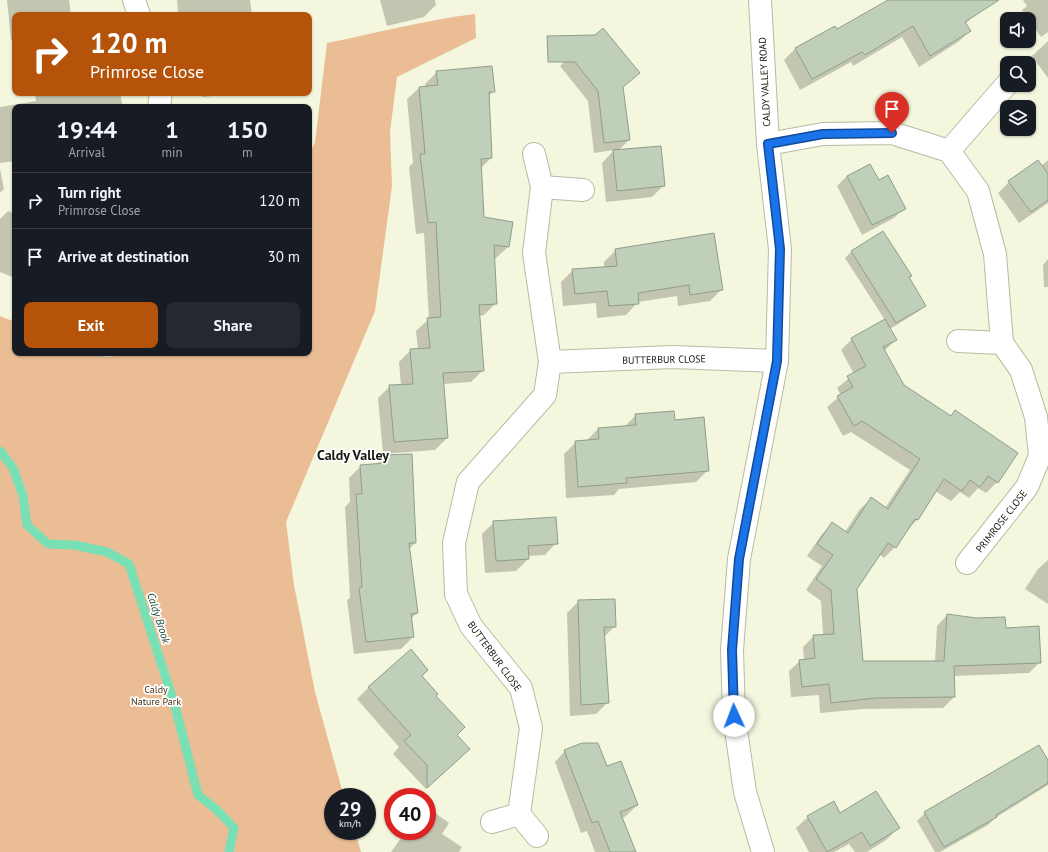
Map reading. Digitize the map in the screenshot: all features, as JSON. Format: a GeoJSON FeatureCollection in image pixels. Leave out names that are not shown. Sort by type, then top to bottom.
{"type":"FeatureCollection","features":[{"type":"Feature","properties":{"kind":"street"},"geometry":{"type":"LineString","coordinates":[[134,0],[138,12]]}},
{"type":"Feature","properties":{"kind":"street","name":"CALDY VALLEY ROAD"},"geometry":{"type":"LineString","coordinates":[[760,0],[768,144],[780,249],[777,361],[739,559],[732,650],[734,716],[744,784],[763,852]]}},
{"type":"Feature","properties":{"kind":"street"},"geometry":{"type":"LineString","coordinates":[[949,151],[1000,92]]}},
{"type":"Feature","properties":{"kind":"street"},"geometry":{"type":"LineString","coordinates":[[768,144],[823,134],[892,133],[949,151],[978,190],[995,254],[1002,343],[958,341]]}},
{"type":"Feature","properties":{"kind":"street","name":"BUTTERBUR CLOSE"},"geometry":{"type":"LineString","coordinates":[[519,814],[530,728],[522,688],[471,626],[456,594],[454,543],[468,482],[545,395],[550,362],[534,253],[542,187],[534,154]]}},
{"type":"Feature","properties":{"kind":"street"},"geometry":{"type":"LineString","coordinates":[[542,187],[583,190]]}},
{"type":"Feature","properties":{"kind":"street","name":"PRIMROSE CLOSE"},"geometry":{"type":"LineString","coordinates":[[967,563],[1027,487],[1040,456],[1036,417],[1021,370],[1002,343]]}},
{"type":"Feature","properties":{"kind":"street","name":"BUTTERBUR CLOSE"},"geometry":{"type":"LineString","coordinates":[[550,362],[673,357],[777,361]]}},
{"type":"Feature","properties":{"kind":"street"},"geometry":{"type":"LineString","coordinates":[[492,822],[519,814],[537,836]]}},
{"type":"Feature","properties":{"kind":"green space","name":"Caldy Nature Park"},"geometry":{"type":"Polygon","coordinates":[[[475,14],[476,38],[397,77],[390,132],[392,186],[375,311],[286,522],[294,585],[315,692],[342,788],[324,788],[324,840],[358,840],[361,852],[0,852],[0,316],[12,321],[12,356],[312,356],[312,148],[315,142],[327,43],[419,23],[475,14]]]}},
{"type":"Feature","properties":{"kind":"building"},"geometry":{"type":"Polygon","coordinates":[[[888,0],[999,0],[965,22],[971,31],[930,56],[913,26],[865,55],[862,52],[812,79],[795,48],[835,26],[837,29],[888,0]]]}},
{"type":"Feature","properties":{"kind":"building"},"geometry":{"type":"Polygon","coordinates":[[[603,28],[640,73],[623,87],[630,140],[604,143],[598,91],[575,62],[548,62],[547,36],[595,35],[603,28]]]}},
{"type":"Feature","properties":{"kind":"building"},"geometry":{"type":"Polygon","coordinates":[[[492,66],[495,92],[489,92],[492,158],[481,159],[484,217],[513,222],[509,247],[494,245],[497,304],[479,305],[484,371],[443,373],[448,438],[394,442],[389,385],[413,384],[410,349],[430,348],[427,318],[441,317],[436,222],[428,223],[420,154],[425,154],[419,87],[438,85],[436,71],[492,66]]]}},
{"type":"Feature","properties":{"kind":"building"},"geometry":{"type":"Polygon","coordinates":[[[661,146],[665,186],[617,191],[613,150],[661,146]]]}},
{"type":"Feature","properties":{"kind":"building"},"geometry":{"type":"Polygon","coordinates":[[[1038,160],[1048,174],[1048,200],[1031,212],[1008,181],[1038,160]]]}},
{"type":"Feature","properties":{"kind":"building"},"geometry":{"type":"Polygon","coordinates":[[[870,164],[879,180],[888,175],[906,209],[872,225],[847,176],[870,164]]]}},
{"type":"Feature","properties":{"kind":"building"},"geometry":{"type":"Polygon","coordinates":[[[883,231],[912,276],[909,277],[926,306],[896,323],[851,251],[883,231]]]}},
{"type":"Feature","properties":{"kind":"building"},"geometry":{"type":"Polygon","coordinates":[[[714,233],[723,290],[690,295],[689,285],[638,293],[639,304],[609,306],[607,291],[575,294],[572,269],[617,266],[615,249],[714,233]]]}},
{"type":"Feature","properties":{"kind":"building"},"geometry":{"type":"Polygon","coordinates":[[[885,319],[897,340],[883,347],[904,385],[951,416],[955,410],[1018,453],[998,483],[988,476],[980,487],[970,480],[962,491],[944,479],[918,520],[915,519],[896,548],[888,543],[857,589],[863,661],[944,661],[947,614],[976,618],[1005,617],[1006,628],[1039,626],[1041,663],[954,666],[955,697],[876,698],[831,703],[829,684],[802,687],[799,660],[815,658],[813,635],[834,634],[831,590],[816,579],[833,555],[817,544],[832,522],[848,533],[871,497],[888,509],[920,459],[862,421],[854,426],[837,396],[853,387],[847,376],[866,366],[851,338],[885,319]]]}},
{"type":"Feature","properties":{"kind":"building"},"geometry":{"type":"Polygon","coordinates":[[[674,411],[675,420],[704,417],[709,471],[626,478],[627,483],[578,487],[575,441],[599,439],[598,428],[636,425],[635,414],[674,411]]]}},
{"type":"Feature","properties":{"kind":"building"},"geometry":{"type":"Polygon","coordinates":[[[412,454],[416,543],[409,543],[418,613],[411,614],[414,637],[366,642],[359,588],[362,587],[356,494],[362,494],[360,465],[385,463],[385,455],[412,454]]]}},
{"type":"Feature","properties":{"kind":"building"},"geometry":{"type":"Polygon","coordinates":[[[556,517],[558,544],[528,546],[529,559],[496,561],[493,521],[556,517]]]}},
{"type":"Feature","properties":{"kind":"building"},"geometry":{"type":"Polygon","coordinates":[[[615,599],[616,627],[604,627],[609,703],[581,705],[578,600],[615,599]]]}},
{"type":"Feature","properties":{"kind":"building"},"geometry":{"type":"Polygon","coordinates":[[[411,649],[428,670],[422,676],[438,694],[436,696],[465,727],[457,735],[470,749],[427,788],[427,765],[404,741],[411,735],[368,687],[411,649]]]}},
{"type":"Feature","properties":{"kind":"building"},"geometry":{"type":"Polygon","coordinates":[[[582,743],[598,743],[607,766],[621,761],[638,805],[620,812],[636,852],[610,852],[598,821],[592,823],[564,750],[582,743]]]}},
{"type":"Feature","properties":{"kind":"building"},"geometry":{"type":"Polygon","coordinates":[[[1039,745],[1048,760],[1048,783],[996,815],[997,817],[944,847],[924,812],[1039,745]]]}},
{"type":"Feature","properties":{"kind":"building"},"geometry":{"type":"Polygon","coordinates":[[[876,791],[900,828],[870,846],[862,832],[827,852],[807,816],[834,801],[840,813],[876,791]]]}},
{"type":"Feature","properties":{"kind":"waterway","name":"Caldy Brook"},"geometry":{"type":"LineString","coordinates":[[0,451],[13,468],[23,496],[27,525],[48,544],[75,545],[107,552],[129,564],[175,706],[198,795],[217,810],[234,828],[229,852]]}},
{"type":"Feature","properties":{"kind":"district","name":"Caldy Valley"},"geometry":{"type":"Point","coordinates":[353,455]}},
{"type":"Feature","properties":{"kind":"route"},"geometry":{"type":"LineString","coordinates":[[734,716],[732,650],[739,559],[777,361],[780,249],[768,144],[823,134],[892,133]]}}]}
